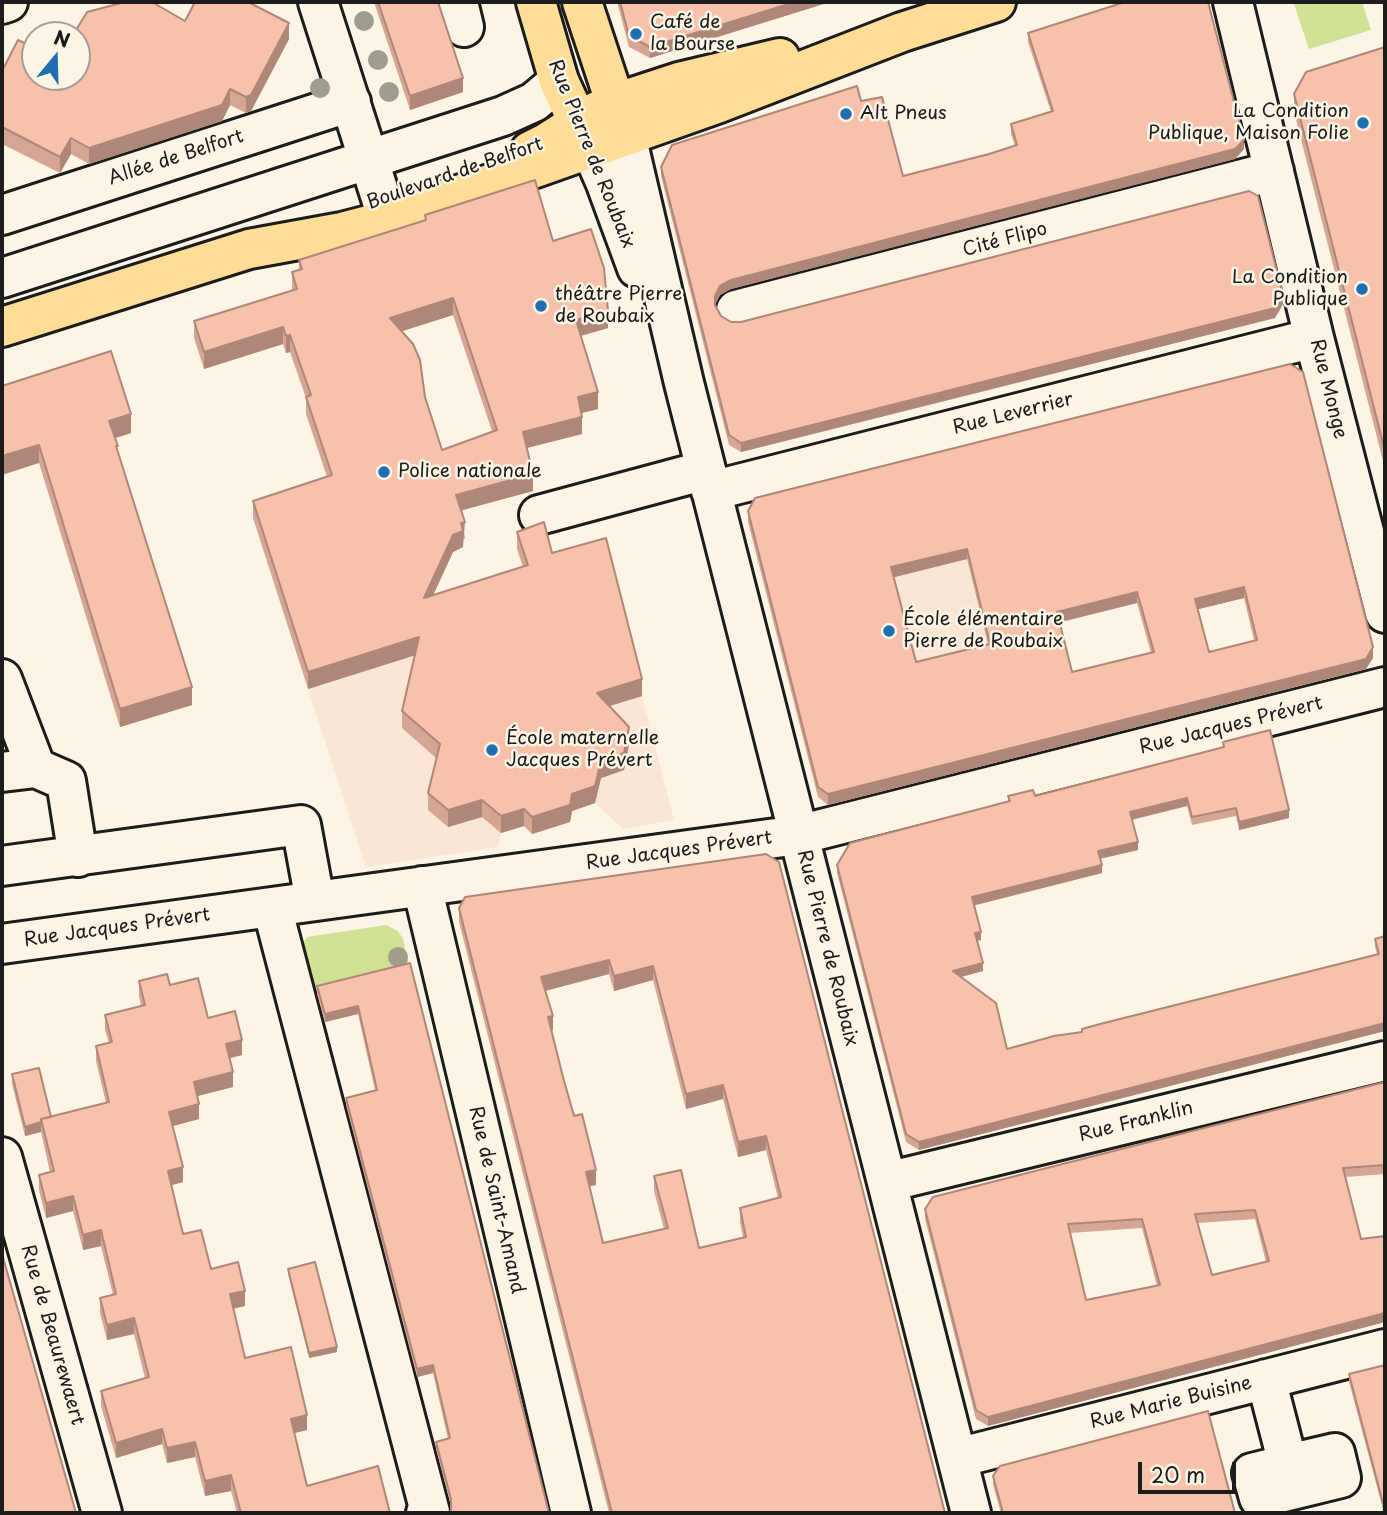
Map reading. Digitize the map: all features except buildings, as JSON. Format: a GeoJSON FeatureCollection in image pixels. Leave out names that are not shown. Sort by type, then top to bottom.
{"type":"FeatureCollection","features":[{"type":"Feature","properties":{"kind":"main road","name":"Rue Pierre de Roubaix"},"geometry":{"type":"LineString","coordinates":[[536,2],[559,81],[584,135]]}},
{"type":"Feature","properties":{"kind":"main road","name":"Rue Pierre de Roubaix"},"geometry":{"type":"LineString","coordinates":[[582,2],[620,119]]}},
{"type":"Feature","properties":{"kind":"main road","name":"Boulevard de Belfort"},"geometry":{"type":"LineString","coordinates":[[2,327],[249,249],[299,226],[385,210],[546,143],[584,135],[620,119],[689,79],[902,32],[996,2]]}},
{"type":"Feature","properties":{"kind":"street"},"geometry":{"type":"LineString","coordinates":[[2,4],[8,2]]}},
{"type":"Feature","properties":{"kind":"street"},"geometry":{"type":"LineString","coordinates":[[318,2],[385,210]]}},
{"type":"Feature","properties":{"kind":"street","name":"Rue Monge"},"geometry":{"type":"LineString","coordinates":[[1233,2],[1314,338],[1385,613]]}},
{"type":"Feature","properties":{"kind":"street","name":"Boulevard de Belfort"},"geometry":{"type":"LineString","coordinates":[[2,278],[515,112],[534,102],[559,81]]}},
{"type":"Feature","properties":{"kind":"street","name":"Allée de Belfort"},"geometry":{"type":"LineString","coordinates":[[2,215],[351,102]]}},
{"type":"Feature","properties":{"kind":"street","name":"Rue Pierre de Roubaix"},"geometry":{"type":"LineString","coordinates":[[620,119],[685,324],[684,383]]}},
{"type":"Feature","properties":{"kind":"street","name":"Rue Pierre de Roubaix"},"geometry":{"type":"LineString","coordinates":[[584,135],[613,201],[647,296],[684,383],[971,1513]]}},
{"type":"Feature","properties":{"kind":"street","name":"Cité Flipo"},"geometry":{"type":"LineString","coordinates":[[736,310],[1274,171]]}},
{"type":"Feature","properties":{"kind":"street","name":"Rue Leverrier"},"geometry":{"type":"LineString","coordinates":[[539,515],[708,481],[1314,338]]}},
{"type":"Feature","properties":{"kind":"street"},"geometry":{"type":"LineString","coordinates":[[2,678],[19,770],[66,781],[78,857]]}},
{"type":"Feature","properties":{"kind":"street","name":"Rue Jacques Prévert"},"geometry":{"type":"LineString","coordinates":[[2,944],[798,835],[1385,688]]}},
{"type":"Feature","properties":{"kind":"street"},"geometry":{"type":"LineString","coordinates":[[2,866],[301,825],[315,901]]}},
{"type":"Feature","properties":{"kind":"street","name":"Rue de Saint-Amand"},"geometry":{"type":"LineString","coordinates":[[422,886],[571,1513]]}},
{"type":"Feature","properties":{"kind":"street"},"geometry":{"type":"LineString","coordinates":[[272,907],[430,1512],[426,1513]]}},
{"type":"Feature","properties":{"kind":"street","name":"Rue Franklin"},"geometry":{"type":"LineString","coordinates":[[887,1182],[1385,1062]]}},
{"type":"Feature","properties":{"kind":"street","name":"Rue de Beaurewaert"},"geometry":{"type":"LineString","coordinates":[[2,1157],[102,1513]]}},
{"type":"Feature","properties":{"kind":"street","name":"Rue Marie Buisine"},"geometry":{"type":"LineString","coordinates":[[957,1458],[1385,1349]]}},
{"type":"Feature","properties":{"kind":"street"},"geometry":{"type":"LineString","coordinates":[[1266,1379],[1288,1464]]}},
{"type":"Feature","properties":{"kind":"shaded area","name":"École élémentaire Pierre de Roubaix"},"geometry":{"type":"Polygon","coordinates":[[[980,536],[1013,669],[800,725],[766,592],[980,536]]]}},
{"type":"Feature","properties":{"kind":"shaded area","name":"École maternelle Jacques Prévert"},"geometry":{"type":"Polygon","coordinates":[[[543,614],[639,684],[674,820],[623,829],[595,803],[573,811],[570,822],[532,834],[524,826],[501,833],[498,847],[366,867],[308,689],[543,614]]]}},
{"type":"Feature","properties":{"kind":"green space"},"geometry":{"type":"Polygon","coordinates":[[[1362,2],[1371,30],[1309,49],[1294,4],[1362,2]]]}},
{"type":"Feature","properties":{"kind":"green space"},"geometry":{"type":"Polygon","coordinates":[[[386,925],[398,931],[403,939],[410,971],[310,996],[301,946],[307,937],[386,925]]]}},
{"type":"Feature","properties":{"kind":"place","name":"Café de la Bourse"},"geometry":{"type":"Point","coordinates":[636,34]}},
{"type":"Feature","properties":{"kind":"place","name":"Alt Pneus"},"geometry":{"type":"Point","coordinates":[846,114]}},
{"type":"Feature","properties":{"kind":"place","name":"La Condition Publique, Maison Folie"},"geometry":{"type":"Point","coordinates":[1363,123]}},
{"type":"Feature","properties":{"kind":"place","name":"La Condition Publique"},"geometry":{"type":"Point","coordinates":[1362,289]}},
{"type":"Feature","properties":{"kind":"place","name":"théâtre Pierre de Roubaix"},"geometry":{"type":"Point","coordinates":[541,306]}},
{"type":"Feature","properties":{"kind":"place","name":"Police nationale"},"geometry":{"type":"Point","coordinates":[384,472]}},
{"type":"Feature","properties":{"kind":"place","name":"École élémentaire Pierre de Roubaix"},"geometry":{"type":"Point","coordinates":[889,631]}},
{"type":"Feature","properties":{"kind":"place","name":"École maternelle Jacques Prévert"},"geometry":{"type":"Point","coordinates":[492,750]}}]}
